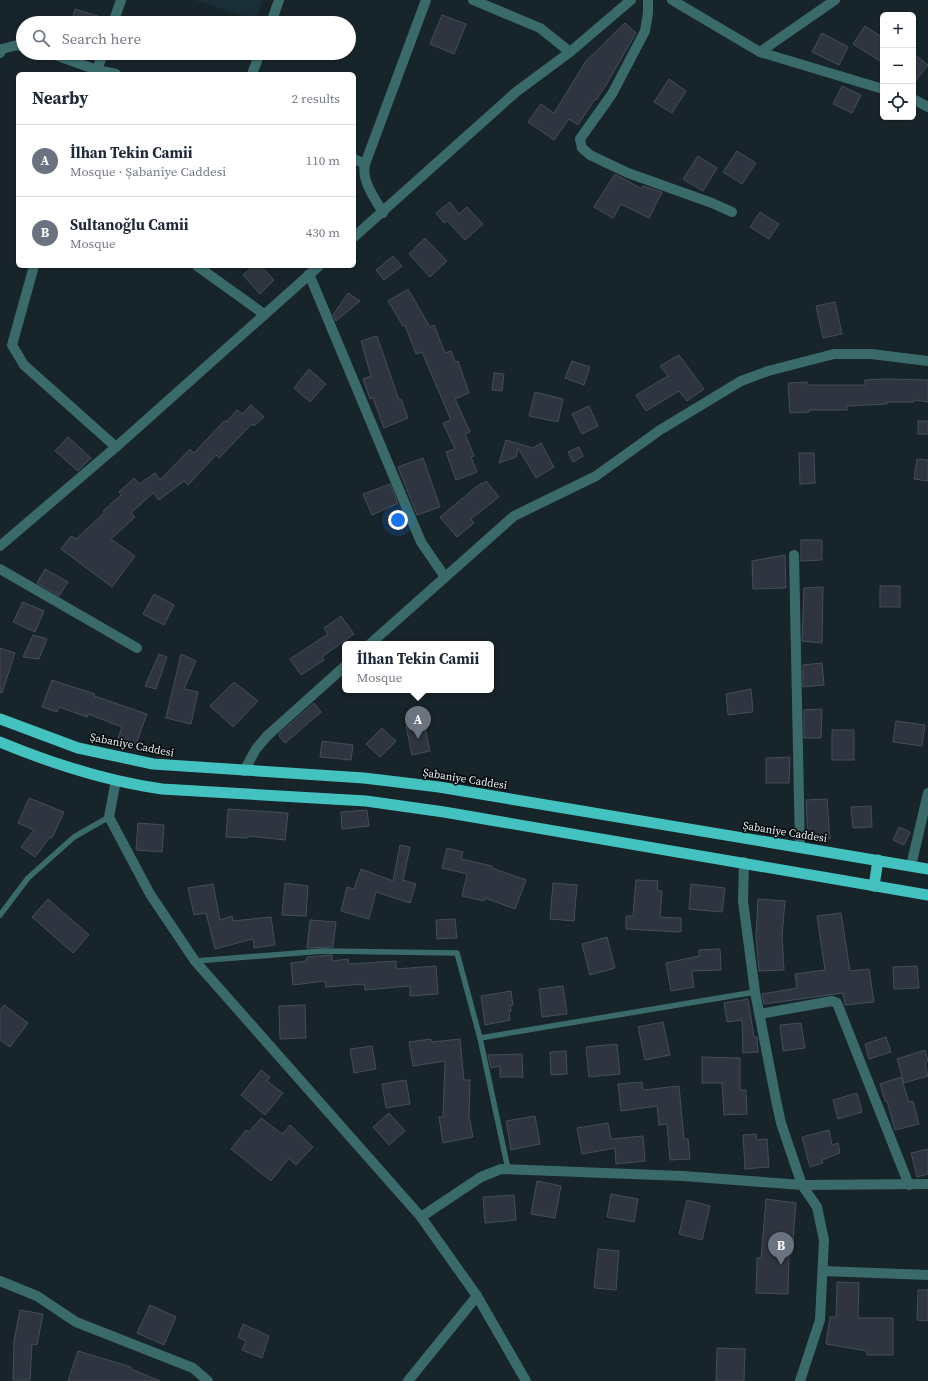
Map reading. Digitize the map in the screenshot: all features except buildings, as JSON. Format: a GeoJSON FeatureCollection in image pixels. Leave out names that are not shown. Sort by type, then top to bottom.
{"type":"FeatureCollection","features":[{"type":"Feature","properties":{"kind":"highway","name":"Şabaniye Caddesi"},"geometry":{"type":"LineString","coordinates":[[0,719],[72,746],[122,758],[178,767],[364,778],[439,787],[928,869]]}},
{"type":"Feature","properties":{"kind":"highway"},"geometry":{"type":"LineString","coordinates":[[0,742],[43,760],[74,770],[162,789],[366,801],[444,812],[744,862],[928,895]]}},
{"type":"Feature","properties":{"kind":"highway"},"geometry":{"type":"LineString","coordinates":[[874,886],[878,860]]}},
{"type":"Feature","properties":{"kind":"street"},"geometry":{"type":"LineString","coordinates":[[115,16],[121,0]]}},
{"type":"Feature","properties":{"kind":"street"},"geometry":{"type":"LineString","coordinates":[[274,16],[280,0]]}},
{"type":"Feature","properties":{"kind":"street"},"geometry":{"type":"LineString","coordinates":[[383,213],[366,182],[363,171],[426,0]]}},
{"type":"Feature","properties":{"kind":"street"},"geometry":{"type":"LineString","coordinates":[[473,0],[540,28],[570,52]]}},
{"type":"Feature","properties":{"kind":"street"},"geometry":{"type":"LineString","coordinates":[[356,235],[383,213],[516,92],[570,52],[631,0]]}},
{"type":"Feature","properties":{"kind":"street"},"geometry":{"type":"LineString","coordinates":[[648,0],[648,13],[645,31],[612,94],[580,139],[582,148],[590,155],[628,174],[712,203],[732,212]]}},
{"type":"Feature","properties":{"kind":"street"},"geometry":{"type":"LineString","coordinates":[[672,0],[760,52],[880,88]]}},
{"type":"Feature","properties":{"kind":"street"},"geometry":{"type":"LineString","coordinates":[[760,52],[835,0]]}},
{"type":"Feature","properties":{"kind":"street"},"geometry":{"type":"LineString","coordinates":[[0,53],[2,49],[16,46]]}},
{"type":"Feature","properties":{"kind":"street"},"geometry":{"type":"LineString","coordinates":[[69,60],[106,72]]}},
{"type":"Feature","properties":{"kind":"street"},"geometry":{"type":"LineString","coordinates":[[97,70],[101,60]]}},
{"type":"Feature","properties":{"kind":"street"},"geometry":{"type":"LineString","coordinates":[[253,72],[257,60]]}},
{"type":"Feature","properties":{"kind":"street"},"geometry":{"type":"LineString","coordinates":[[916,101],[928,107]]}},
{"type":"Feature","properties":{"kind":"street"},"geometry":{"type":"LineString","coordinates":[[356,160],[365,164]]}},
{"type":"Feature","properties":{"kind":"street"},"geometry":{"type":"LineString","coordinates":[[33,268],[12,345],[24,365],[116,448]]}},
{"type":"Feature","properties":{"kind":"street"},"geometry":{"type":"LineString","coordinates":[[200,268],[264,314]]}},
{"type":"Feature","properties":{"kind":"street"},"geometry":{"type":"LineString","coordinates":[[0,546],[116,448],[316,268]]}},
{"type":"Feature","properties":{"kind":"street"},"geometry":{"type":"LineString","coordinates":[[309,274],[421,542],[445,577]]}},
{"type":"Feature","properties":{"kind":"street"},"geometry":{"type":"LineString","coordinates":[[373,641],[514,516],[596,476],[666,426],[741,381],[768,371],[834,354],[871,354],[928,361]]}},
{"type":"Feature","properties":{"kind":"street"},"geometry":{"type":"LineString","coordinates":[[794,555],[800,848]]}},
{"type":"Feature","properties":{"kind":"street"},"geometry":{"type":"LineString","coordinates":[[0,568],[137,648]]}},
{"type":"Feature","properties":{"kind":"street"},"geometry":{"type":"LineString","coordinates":[[244,771],[256,749],[267,736],[342,669]]}},
{"type":"Feature","properties":{"kind":"street"},"geometry":{"type":"LineString","coordinates":[[116,780],[109,817],[150,894],[195,961],[421,1217],[476,1296],[526,1381]]}},
{"type":"Feature","properties":{"kind":"street"},"geometry":{"type":"LineString","coordinates":[[911,866],[928,793]]}},
{"type":"Feature","properties":{"kind":"street"},"geometry":{"type":"LineString","coordinates":[[744,862],[743,901],[755,992],[781,1123],[802,1185],[817,1207],[824,1240],[820,1320],[800,1381]]}},
{"type":"Feature","properties":{"kind":"street"},"geometry":{"type":"LineString","coordinates":[[760,1014],[832,1001],[837,1003],[909,1185]]}},
{"type":"Feature","properties":{"kind":"street"},"geometry":{"type":"LineString","coordinates":[[421,1217],[481,1177],[501,1169],[683,1176],[802,1185],[928,1184]]}},
{"type":"Feature","properties":{"kind":"street"},"geometry":{"type":"LineString","coordinates":[[823,1271],[928,1275]]}},
{"type":"Feature","properties":{"kind":"street"},"geometry":{"type":"LineString","coordinates":[[0,1281],[37,1296],[76,1322],[193,1368],[208,1381]]}},
{"type":"Feature","properties":{"kind":"street"},"geometry":{"type":"LineString","coordinates":[[408,1381],[476,1296]]}},
{"type":"Feature","properties":{"kind":"lane"},"geometry":{"type":"LineString","coordinates":[[0,915],[28,878],[74,837],[109,817]]}},
{"type":"Feature","properties":{"kind":"lane"},"geometry":{"type":"LineString","coordinates":[[195,961],[323,951],[457,953],[480,1038],[508,1169]]}},
{"type":"Feature","properties":{"kind":"lane"},"geometry":{"type":"LineString","coordinates":[[480,1038],[755,992]]}},
{"type":"Feature","properties":{"kind":"shaded area"},"geometry":{"type":"Polygon","coordinates":[[[194,0],[263,0],[257,16],[243,16],[194,0]]]}},
{"type":"Feature","properties":{"kind":"place","name":"İlhan Tekin Camii"},"geometry":{"type":"Point","coordinates":[418,739]}},
{"type":"Feature","properties":{"kind":"place","name":"Sultanoğlu Camii"},"geometry":{"type":"Point","coordinates":[781,1265]}}]}
